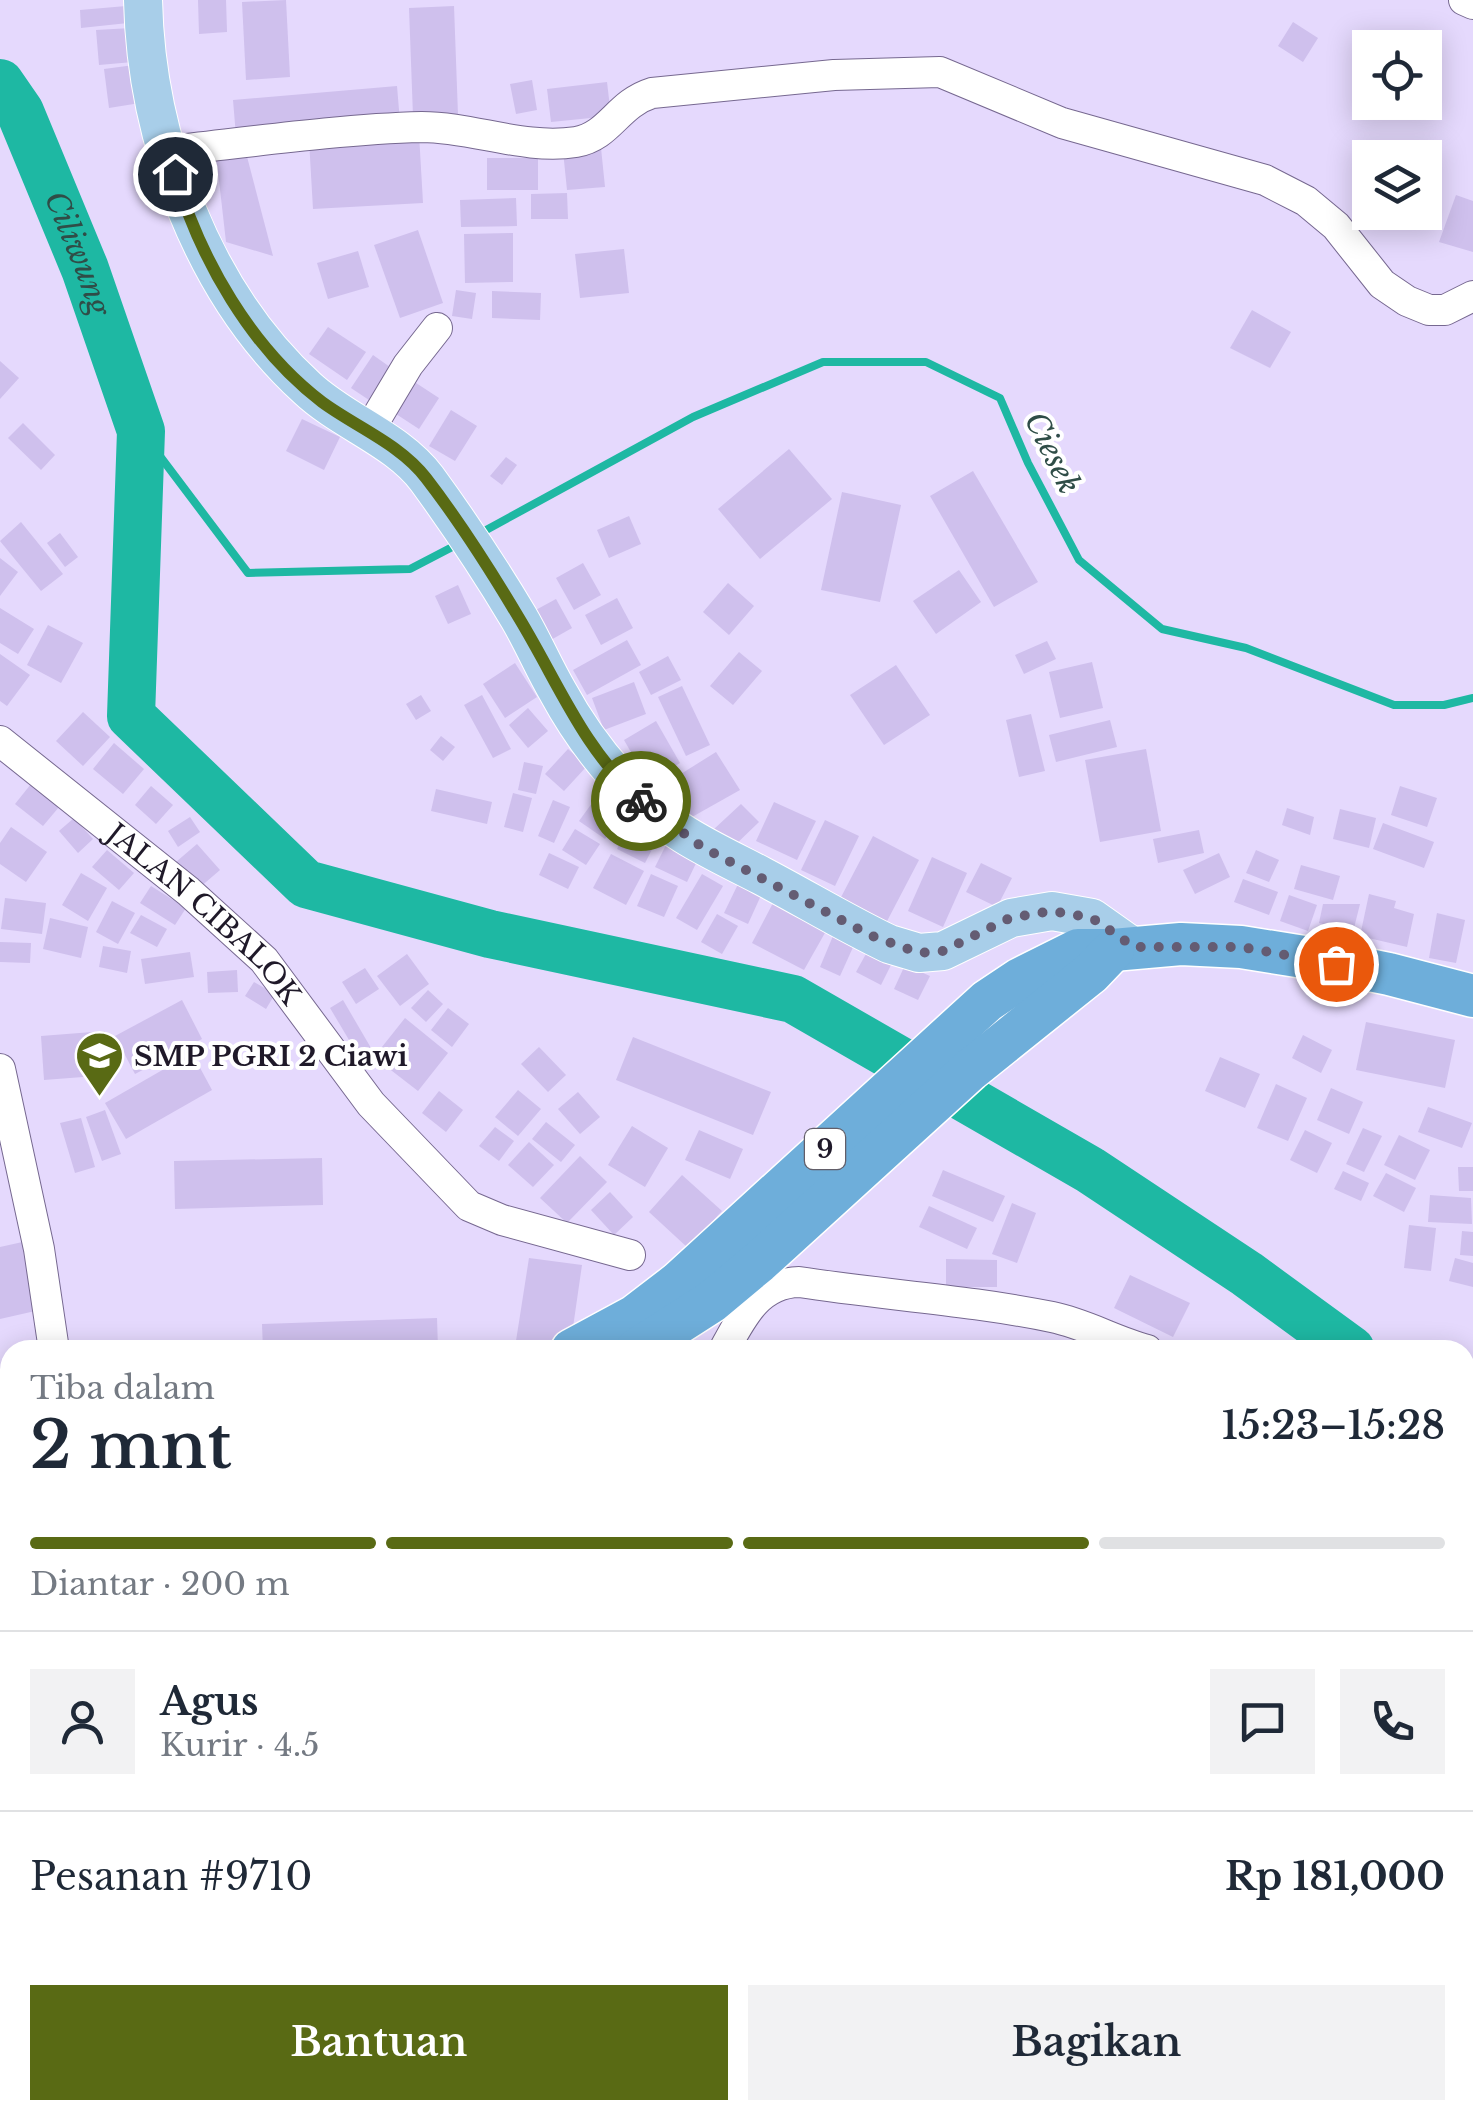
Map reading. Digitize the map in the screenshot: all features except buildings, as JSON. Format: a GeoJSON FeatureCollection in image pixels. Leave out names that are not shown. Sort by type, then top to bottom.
{"type":"FeatureCollection","features":[{"type":"Feature","properties":{"kind":"highway","name":"9"},"geometry":{"type":"LineString","coordinates":[[591,1340],[635,1316],[678,1283],[987,1001],[1034,971],[1104,955],[1241,947],[1390,974],[1473,996]]}},
{"type":"Feature","properties":{"kind":"highway","name":"9"},"geometry":{"type":"LineString","coordinates":[[652,1340],[711,1302],[788,1237],[970,1070],[1104,955]]}},
{"type":"Feature","properties":{"kind":"main road"},"geometry":{"type":"LineString","coordinates":[[143,0],[148,70],[168,150],[196,236],[249,323],[305,387],[409,460],[520,619],[560,696],[607,764],[637,798],[702,847],[872,936],[919,953],[943,951],[1010,918],[1052,911],[1092,918],[1104,955]]}},
{"type":"Feature","properties":{"kind":"street"},"geometry":{"type":"LineString","coordinates":[[1464,0],[1473,4]]}},
{"type":"Feature","properties":{"kind":"street"},"geometry":{"type":"LineString","coordinates":[[168,150],[425,127],[523,142],[576,142],[600,132],[626,104],[652,92],[834,75],[940,72],[1062,123],[1265,180],[1306,201],[1336,226],[1382,284],[1407,301],[1429,310],[1445,310],[1473,296]]}},
{"type":"Feature","properties":{"kind":"street"},"geometry":{"type":"LineString","coordinates":[[368,432],[416,352],[437,328]]}},
{"type":"Feature","properties":{"kind":"street","name":"JALAN CIBALOK"},"geometry":{"type":"LineString","coordinates":[[0,740],[188,891],[264,960],[371,1104],[469,1206],[502,1220],[630,1255]]}},
{"type":"Feature","properties":{"kind":"street"},"geometry":{"type":"LineString","coordinates":[[0,1069],[39,1249],[53,1340]]}},
{"type":"Feature","properties":{"kind":"street"},"geometry":{"type":"LineString","coordinates":[[730,1340],[752,1303],[778,1284],[799,1282],[1055,1318],[1100,1330],[1117,1340]]}},
{"type":"Feature","properties":{"kind":"waterway","name":"Ciliwung"},"geometry":{"type":"LineString","coordinates":[[0,83],[20,112],[85,269],[141,431],[131,716],[306,884],[490,934],[793,999],[1090,1170],[1247,1274],[1337,1340]]}},
{"type":"Feature","properties":{"kind":"waterway","name":"Ciesek"},"geometry":{"type":"LineString","coordinates":[[477,535],[693,417],[823,362],[926,362],[1000,398],[1028,463],[1079,560],[1162,629],[1246,648],[1394,705],[1444,705],[1473,698]]}},
{"type":"Feature","properties":{"kind":"waterway"},"geometry":{"type":"LineString","coordinates":[[141,431],[248,573],[410,569],[460,543]]}},
{"type":"Feature","properties":{"kind":"way so far"},"geometry":{"type":"LineString","coordinates":[[641,801],[702,847],[872,936],[919,953],[954,947],[1010,918],[1052,911],[1092,918],[1134,947],[1241,947],[1336,964]]}},
{"type":"Feature","properties":{"kind":"place","name":"SMP PGRI 2 Ciawi"},"geometry":{"type":"Point","coordinates":[99,1098]}},
{"type":"Feature","properties":{"kind":"route"},"geometry":{"type":"LineString","coordinates":[[175,174],[196,236],[249,323],[305,387],[400,452],[426,478],[520,619],[577,723],[641,801]]}}]}
